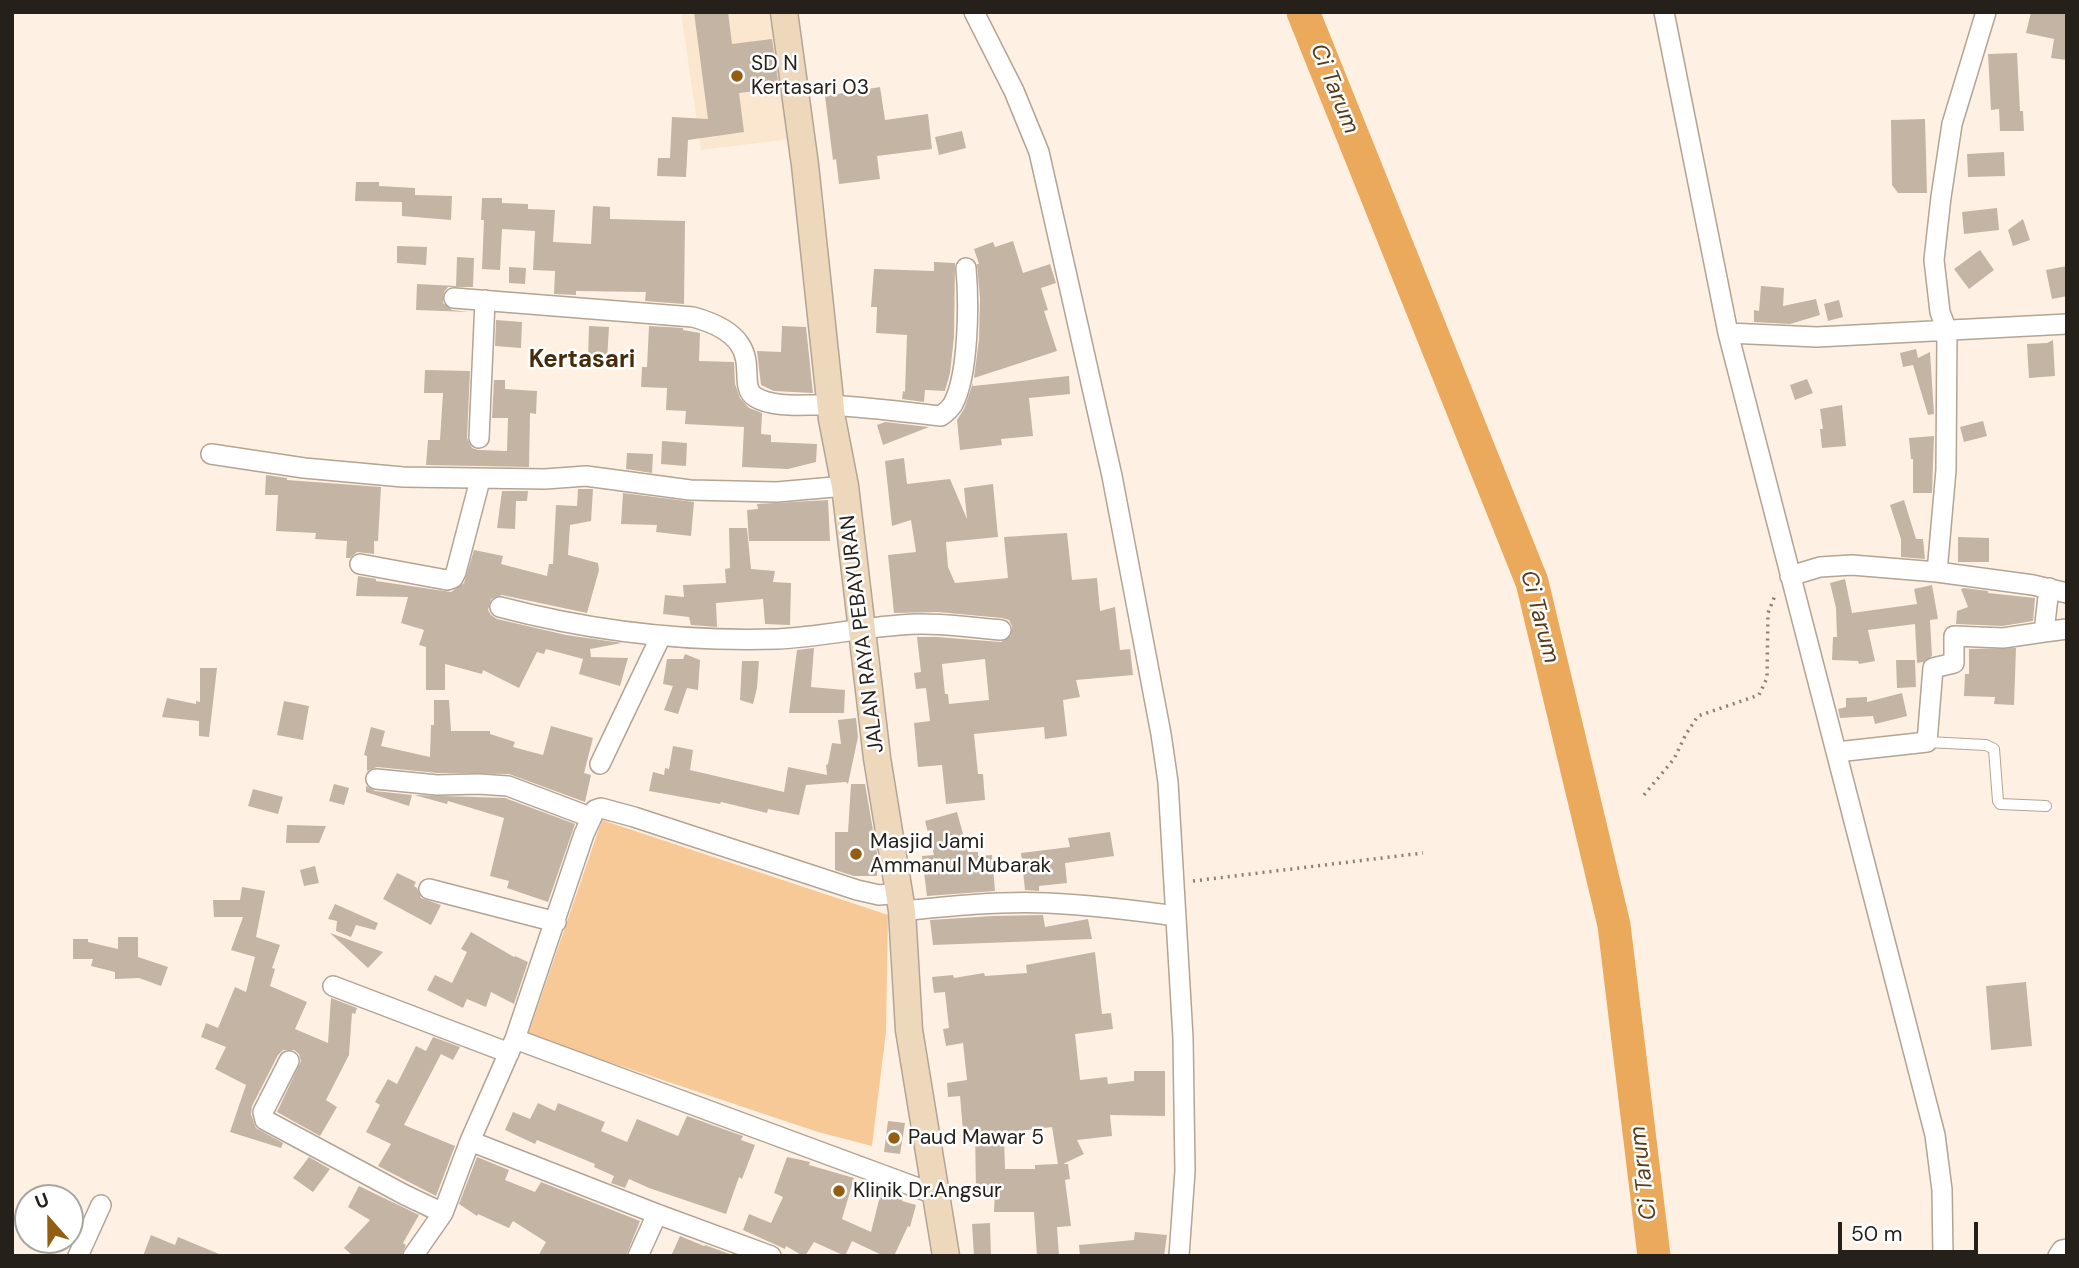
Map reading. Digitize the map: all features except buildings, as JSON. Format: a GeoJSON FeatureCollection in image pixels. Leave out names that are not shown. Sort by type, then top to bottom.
{"type":"FeatureCollection","features":[{"type":"Feature","properties":{"kind":"main road","name":"JALAN RAYA PEBAYURAN"},"geometry":{"type":"LineString","coordinates":[[784,12],[877,758],[901,902],[909,1030],[946,1256]]}},
{"type":"Feature","properties":{"kind":"street"},"geometry":{"type":"LineString","coordinates":[[974,12],[1014,91],[1039,152],[1112,476],[1161,734],[1168,782],[1183,1038],[1185,1171],[1179,1256]]}},
{"type":"Feature","properties":{"kind":"street"},"geometry":{"type":"LineString","coordinates":[[1664,12],[1728,333],[1936,1135],[1942,1191],[1943,1256]]}},
{"type":"Feature","properties":{"kind":"street"},"geometry":{"type":"LineString","coordinates":[[1937,572],[1946,470],[1947,331],[1940,312],[1934,260],[1952,124],[1986,12]]}},
{"type":"Feature","properties":{"kind":"street"},"geometry":{"type":"LineString","coordinates":[[454,298],[693,317],[726,329],[737,339],[744,349],[749,389],[754,396],[780,404],[831,405],[941,416],[952,406],[960,383],[968,328],[966,268]]}},
{"type":"Feature","properties":{"kind":"street"},"geometry":{"type":"LineString","coordinates":[[479,438],[485,300]]}},
{"type":"Feature","properties":{"kind":"street"},"geometry":{"type":"LineString","coordinates":[[1728,333],[1817,337],[2067,324]]}},
{"type":"Feature","properties":{"kind":"street"},"geometry":{"type":"LineString","coordinates":[[211,454],[304,468],[391,476],[480,480],[586,476],[662,488],[702,491],[777,492],[845,486]]}},
{"type":"Feature","properties":{"kind":"street"},"geometry":{"type":"LineString","coordinates":[[360,564],[447,580],[453,578],[480,480]]}},
{"type":"Feature","properties":{"kind":"street"},"geometry":{"type":"LineString","coordinates":[[1790,576],[1834,565],[1937,572],[2058,590],[2045,632]]}},
{"type":"Feature","properties":{"kind":"street"},"geometry":{"type":"LineString","coordinates":[[500,607],[572,624],[661,636],[780,639],[900,625],[1001,630]]}},
{"type":"Feature","properties":{"kind":"street"},"geometry":{"type":"LineString","coordinates":[[1837,751],[1927,742],[1933,668],[1954,663],[1956,634],[2003,638],[2067,629]]}},
{"type":"Feature","properties":{"kind":"street"},"geometry":{"type":"LineString","coordinates":[[600,764],[661,636]]}},
{"type":"Feature","properties":{"kind":"street"},"geometry":{"type":"LineString","coordinates":[[376,779],[437,785],[509,786],[590,817]]}},
{"type":"Feature","properties":{"kind":"street"},"geometry":{"type":"LineString","coordinates":[[413,1256],[443,1213],[470,1141],[512,1046],[590,817],[595,810],[601,808],[901,902],[963,905],[1045,903],[1176,916]]}},
{"type":"Feature","properties":{"kind":"street"},"geometry":{"type":"LineString","coordinates":[[429,889],[556,922]]}},
{"type":"Feature","properties":{"kind":"street"},"geometry":{"type":"LineString","coordinates":[[333,986],[937,1195]]}},
{"type":"Feature","properties":{"kind":"street"},"geometry":{"type":"LineString","coordinates":[[289,1061],[263,1112],[263,1118],[443,1213]]}},
{"type":"Feature","properties":{"kind":"street"},"geometry":{"type":"LineString","coordinates":[[470,1141],[771,1256]]}},
{"type":"Feature","properties":{"kind":"street"},"geometry":{"type":"LineString","coordinates":[[78,1256],[101,1205]]}},
{"type":"Feature","properties":{"kind":"street"},"geometry":{"type":"LineString","coordinates":[[638,1256],[657,1214]]}},
{"type":"Feature","properties":{"kind":"street"},"geometry":{"type":"LineString","coordinates":[[2058,1256],[2062,1250],[2067,1249]]}},
{"type":"Feature","properties":{"kind":"lane"},"geometry":{"type":"LineString","coordinates":[[1927,742],[1986,745],[1994,749],[2000,804],[2046,806]]}},
{"type":"Feature","properties":{"kind":"path"},"geometry":{"type":"LineString","coordinates":[[1644,795],[1674,759],[1698,716],[1759,695],[1767,678],[1768,613],[1773,597],[1790,576]]}},
{"type":"Feature","properties":{"kind":"path"},"geometry":{"type":"LineString","coordinates":[[1174,884],[1423,853]]}},
{"type":"Feature","properties":{"kind":"shaded area","name":"SD N Kertasari 03"},"geometry":{"type":"Polygon","coordinates":[[[681,12],[775,12],[791,139],[701,150],[681,12]]]}},
{"type":"Feature","properties":{"kind":"shaded area"},"geometry":{"type":"Polygon","coordinates":[[[602,820],[888,915],[886,1032],[872,1146],[818,1132],[528,1035],[602,820]]]}},
{"type":"Feature","properties":{"kind":"waterway","name":"Ci Tarum"},"geometry":{"type":"LineString","coordinates":[[1303,12],[1532,582],[1614,925],[1654,1256]]}},
{"type":"Feature","properties":{"kind":"place","name":"SD N Kertasari 03"},"geometry":{"type":"Point","coordinates":[737,76]}},
{"type":"Feature","properties":{"kind":"place","name":"Masjid Jami Ammanul Mubarak"},"geometry":{"type":"Point","coordinates":[856,854]}},
{"type":"Feature","properties":{"kind":"place","name":"Paud Mawar 5"},"geometry":{"type":"Point","coordinates":[894,1138]}},
{"type":"Feature","properties":{"kind":"place","name":"Klinik Dr.Angsur"},"geometry":{"type":"Point","coordinates":[839,1191]}},
{"type":"Feature","properties":{"kind":"district","name":"Kertasari"},"geometry":{"type":"Point","coordinates":[582,361]}}]}
